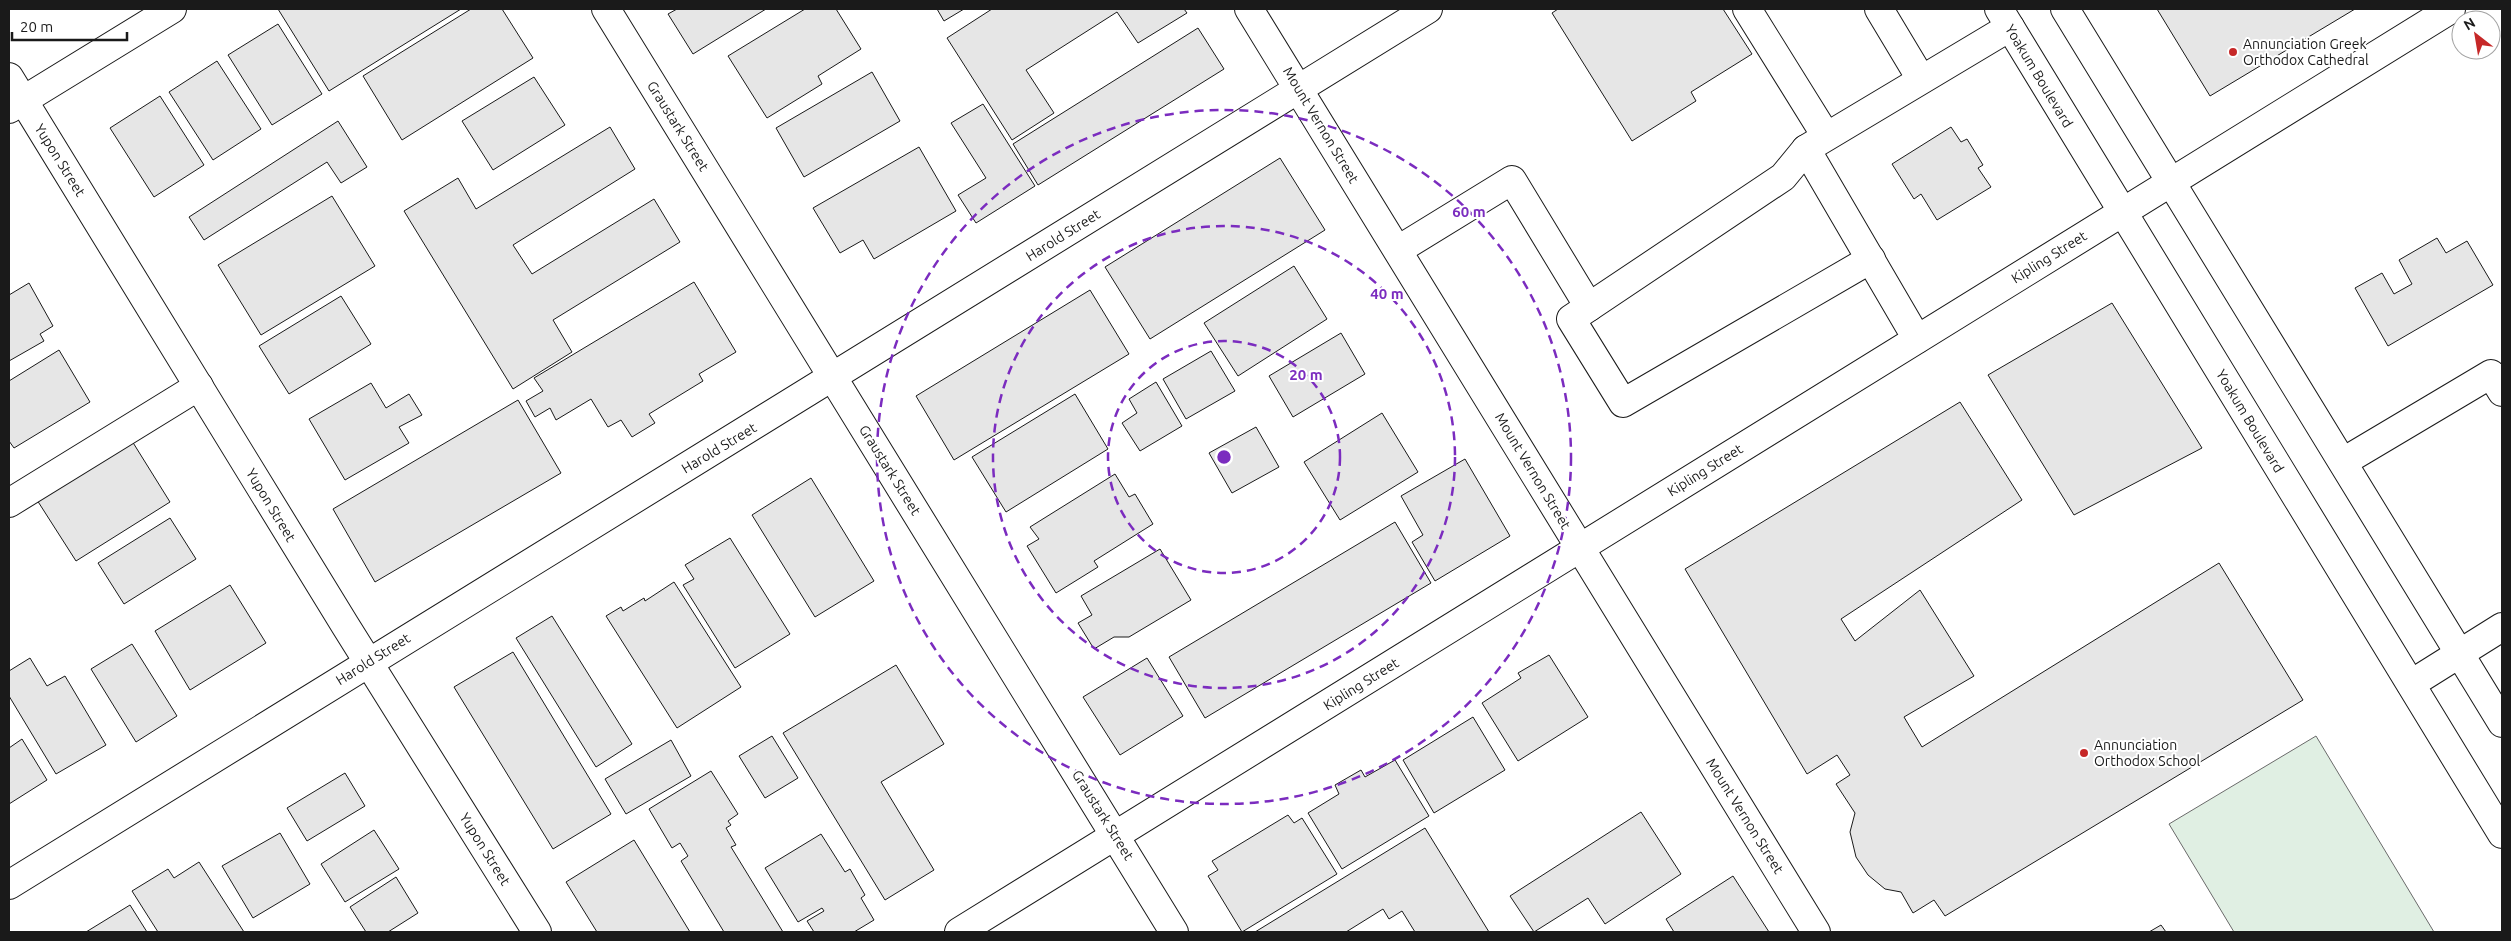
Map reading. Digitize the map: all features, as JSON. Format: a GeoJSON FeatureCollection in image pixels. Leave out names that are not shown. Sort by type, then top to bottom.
{"type":"FeatureCollection","features":[{"type":"Feature","properties":{"kind":"street"},"geometry":{"type":"LineString","coordinates":[[16,105],[172,9]]}},
{"type":"Feature","properties":{"kind":"street","name":"Graustark Street"},"geometry":{"type":"LineString","coordinates":[[606,9],[1174,932]]}},
{"type":"Feature","properties":{"kind":"street","name":"Mount Vernon Street"},"geometry":{"type":"LineString","coordinates":[[1250,9],[1816,932]]}},
{"type":"Feature","properties":{"kind":"street","name":"Harold Street"},"geometry":{"type":"LineString","coordinates":[[9,885],[1428,9]]}},
{"type":"Feature","properties":{"kind":"street"},"geometry":{"type":"LineString","coordinates":[[1747,9],[1816,143],[1871,259],[1917,339]]}},
{"type":"Feature","properties":{"kind":"street"},"geometry":{"type":"LineString","coordinates":[[1879,9],[1921,79]]}},
{"type":"Feature","properties":{"kind":"street"},"geometry":{"type":"LineString","coordinates":[[2065,9],[2502,723]]}},
{"type":"Feature","properties":{"kind":"street","name":"Kipling Street"},"geometry":{"type":"LineString","coordinates":[[959,932],[2451,9]]}},
{"type":"Feature","properties":{"kind":"street"},"geometry":{"type":"LineString","coordinates":[[1871,259],[1623,403],[1571,319],[1783,176],[1816,143],[1921,79],[2004,18]]}},
{"type":"Feature","properties":{"kind":"street","name":"Yoakum Boulevard"},"geometry":{"type":"LineString","coordinates":[[2004,18],[2502,834]]}},
{"type":"Feature","properties":{"kind":"street","name":"Yupon Street"},"geometry":{"type":"LineString","coordinates":[[9,77],[16,105],[199,386],[368,663],[537,932]]}},
{"type":"Feature","properties":{"kind":"street"},"geometry":{"type":"LineString","coordinates":[[1398,250],[1512,180],[1589,307]]}},
{"type":"Feature","properties":{"kind":"street"},"geometry":{"type":"LineString","coordinates":[[2343,462],[2491,374],[2502,392]]}},
{"type":"Feature","properties":{"kind":"street"},"geometry":{"type":"LineString","coordinates":[[9,503],[199,386]]}},
{"type":"Feature","properties":{"kind":"street"},"geometry":{"type":"LineString","coordinates":[[2411,684],[2502,627]]}},
{"type":"Feature","properties":{"kind":"green space"},"geometry":{"type":"Polygon","coordinates":[[[2316,736],[2434,932],[2234,932],[2169,824],[2316,736]]]}},
{"type":"Feature","properties":{"kind":"building"},"geometry":{"type":"Polygon","coordinates":[[[278,9],[461,9],[329,91],[278,9]]]}},
{"type":"Feature","properties":{"kind":"building"},"geometry":{"type":"Polygon","coordinates":[[[471,9],[502,9],[533,58],[402,140],[363,76],[471,9]]]}},
{"type":"Feature","properties":{"kind":"building"},"geometry":{"type":"Polygon","coordinates":[[[677,9],[766,9],[693,54],[668,14],[677,9]]]}},
{"type":"Feature","properties":{"kind":"building"},"geometry":{"type":"Polygon","coordinates":[[[805,9],[836,9],[861,49],[818,76],[822,84],[767,118],[728,56],[805,9]]]}},
{"type":"Feature","properties":{"kind":"building"},"geometry":{"type":"Polygon","coordinates":[[[937,9],[964,9],[944,21],[937,9]]]}},
{"type":"Feature","properties":{"kind":"building"},"geometry":{"type":"Polygon","coordinates":[[[992,9],[1184,9],[1187,13],[1138,43],[1117,12],[1026,70],[1054,113],[1012,140],[947,38],[992,9]]]}},
{"type":"Feature","properties":{"kind":"building"},"geometry":{"type":"Polygon","coordinates":[[[1558,9],[1723,9],[1752,54],[1691,92],[1696,101],[1632,141],[1552,13],[1558,9]]]}},
{"type":"Feature","properties":{"kind":"building","name":"Annunciation Greek Orthodox Cathedral"},"geometry":{"type":"Polygon","coordinates":[[[2157,9],[2355,9],[2210,96],[2157,9]]]}},
{"type":"Feature","properties":{"kind":"building"},"geometry":{"type":"Polygon","coordinates":[[[278,24],[322,94],[272,125],[228,55],[278,24]]]}},
{"type":"Feature","properties":{"kind":"building"},"geometry":{"type":"Polygon","coordinates":[[[1198,28],[1224,69],[1038,185],[1013,144],[1198,28]]]}},
{"type":"Feature","properties":{"kind":"building"},"geometry":{"type":"Polygon","coordinates":[[[217,61],[261,129],[213,160],[169,92],[217,61]]]}},
{"type":"Feature","properties":{"kind":"building"},"geometry":{"type":"Polygon","coordinates":[[[872,72],[900,121],[804,177],[776,128],[872,72]]]}},
{"type":"Feature","properties":{"kind":"building"},"geometry":{"type":"Polygon","coordinates":[[[534,77],[565,125],[493,170],[462,121],[534,77]]]}},
{"type":"Feature","properties":{"kind":"building"},"geometry":{"type":"Polygon","coordinates":[[[160,96],[204,165],[154,197],[110,128],[160,96]]]}},
{"type":"Feature","properties":{"kind":"building"},"geometry":{"type":"Polygon","coordinates":[[[983,104],[1035,186],[976,223],[958,195],[986,178],[951,123],[983,104]]]}},
{"type":"Feature","properties":{"kind":"building"},"geometry":{"type":"Polygon","coordinates":[[[338,121],[367,167],[341,183],[327,162],[204,240],[189,217],[338,121]]]}},
{"type":"Feature","properties":{"kind":"building"},"geometry":{"type":"Polygon","coordinates":[[[610,127],[635,169],[513,245],[532,274],[654,199],[680,242],[553,320],[572,352],[513,389],[404,211],[458,178],[476,209],[610,127]]]}},
{"type":"Feature","properties":{"kind":"building"},"geometry":{"type":"Polygon","coordinates":[[[1951,127],[1961,142],[1967,139],[1983,165],[1978,168],[1991,187],[1937,220],[1921,194],[1914,199],[1892,164],[1951,127]]]}},
{"type":"Feature","properties":{"kind":"building"},"geometry":{"type":"Polygon","coordinates":[[[919,147],[956,211],[874,259],[863,240],[840,253],[813,208],[919,147]]]}},
{"type":"Feature","properties":{"kind":"building"},"geometry":{"type":"Polygon","coordinates":[[[1280,158],[1325,230],[1150,339],[1105,267],[1280,158]]]}},
{"type":"Feature","properties":{"kind":"building"},"geometry":{"type":"Polygon","coordinates":[[[332,196],[375,266],[261,335],[218,265],[332,196]]]}},
{"type":"Feature","properties":{"kind":"building"},"geometry":{"type":"Polygon","coordinates":[[[2437,238],[2446,253],[2467,241],[2493,285],[2388,346],[2355,288],[2382,273],[2394,294],[2412,284],[2399,260],[2437,238]]]}},
{"type":"Feature","properties":{"kind":"building"},"geometry":{"type":"Polygon","coordinates":[[[1294,266],[1327,319],[1238,376],[1204,323],[1294,266]]]}},
{"type":"Feature","properties":{"kind":"building"},"geometry":{"type":"Polygon","coordinates":[[[694,282],[736,352],[699,374],[703,381],[649,414],[655,423],[632,437],[621,420],[608,427],[591,399],[556,420],[550,408],[535,417],[526,401],[543,391],[534,378],[694,282]]]}},
{"type":"Feature","properties":{"kind":"building"},"geometry":{"type":"Polygon","coordinates":[[[29,283],[53,326],[40,334],[44,341],[9,361],[9,295],[29,283]]]}},
{"type":"Feature","properties":{"kind":"building"},"geometry":{"type":"Polygon","coordinates":[[[1090,290],[1129,354],[954,460],[916,396],[1090,290]]]}},
{"type":"Feature","properties":{"kind":"building"},"geometry":{"type":"Polygon","coordinates":[[[341,296],[371,344],[289,394],[259,346],[341,296]]]}},
{"type":"Feature","properties":{"kind":"building"},"geometry":{"type":"Polygon","coordinates":[[[2112,303],[2202,448],[2074,515],[1988,375],[2112,303]]]}},
{"type":"Feature","properties":{"kind":"building"},"geometry":{"type":"Polygon","coordinates":[[[1341,333],[1365,374],[1293,417],[1269,376],[1341,333]]]}},
{"type":"Feature","properties":{"kind":"building"},"geometry":{"type":"Polygon","coordinates":[[[59,350],[90,402],[14,448],[9,441],[9,381],[59,350]]]}},
{"type":"Feature","properties":{"kind":"building"},"geometry":{"type":"Polygon","coordinates":[[[1211,351],[1235,391],[1186,419],[1163,379],[1211,351]]]}},
{"type":"Feature","properties":{"kind":"building"},"geometry":{"type":"Polygon","coordinates":[[[1156,382],[1182,426],[1140,451],[1122,423],[1137,413],[1129,399],[1156,382]]]}},
{"type":"Feature","properties":{"kind":"building"},"geometry":{"type":"Polygon","coordinates":[[[371,383],[386,408],[409,394],[422,415],[399,427],[409,443],[345,480],[309,419],[371,383]]]}},
{"type":"Feature","properties":{"kind":"building"},"geometry":{"type":"Polygon","coordinates":[[[1075,394],[1108,449],[1006,512],[972,457],[1075,394]]]}},
{"type":"Feature","properties":{"kind":"building"},"geometry":{"type":"Polygon","coordinates":[[[518,400],[561,473],[375,582],[333,509],[518,400]]]}},
{"type":"Feature","properties":{"kind":"building"},"geometry":{"type":"Polygon","coordinates":[[[1960,402],[2022,500],[1841,619],[1855,641],[1920,590],[1974,676],[1904,717],[1922,747],[2219,563],[2303,700],[1945,916],[1934,900],[1913,913],[1901,892],[1885,889],[1868,875],[1856,857],[1850,832],[1855,813],[1836,784],[1850,775],[1837,755],[1807,774],[1685,569],[1960,402]]]}},
{"type":"Feature","properties":{"kind":"building"},"geometry":{"type":"Polygon","coordinates":[[[1382,413],[1418,472],[1340,520],[1304,462],[1382,413]]]}},
{"type":"Feature","properties":{"kind":"building"},"geometry":{"type":"Polygon","coordinates":[[[1256,427],[1279,467],[1232,493],[1209,453],[1256,427]]]}},
{"type":"Feature","properties":{"kind":"building"},"geometry":{"type":"Polygon","coordinates":[[[132,441],[170,502],[76,561],[37,500],[132,441]]]}},
{"type":"Feature","properties":{"kind":"building"},"geometry":{"type":"Polygon","coordinates":[[[1465,459],[1510,536],[1435,581],[1412,542],[1423,535],[1401,496],[1465,459]]]}},
{"type":"Feature","properties":{"kind":"building"},"geometry":{"type":"Polygon","coordinates":[[[1115,474],[1129,497],[1135,494],[1153,524],[1094,561],[1098,567],[1056,593],[1027,546],[1039,539],[1030,527],[1115,474]]]}},
{"type":"Feature","properties":{"kind":"building"},"geometry":{"type":"Polygon","coordinates":[[[811,478],[874,581],[815,617],[752,515],[811,478]]]}},
{"type":"Feature","properties":{"kind":"building"},"geometry":{"type":"Polygon","coordinates":[[[170,518],[196,559],[124,604],[98,563],[170,518]]]}},
{"type":"Feature","properties":{"kind":"building"},"geometry":{"type":"Polygon","coordinates":[[[1395,522],[1431,583],[1205,718],[1169,657],[1395,522]]]}},
{"type":"Feature","properties":{"kind":"building"},"geometry":{"type":"Polygon","coordinates":[[[730,538],[790,634],[735,668],[683,585],[694,579],[685,565],[730,538]]]}},
{"type":"Feature","properties":{"kind":"building"},"geometry":{"type":"Polygon","coordinates":[[[1160,549],[1191,600],[1129,637],[1114,637],[1094,649],[1078,623],[1092,615],[1081,596],[1160,549]]]}},
{"type":"Feature","properties":{"kind":"building"},"geometry":{"type":"Polygon","coordinates":[[[674,582],[741,687],[677,728],[606,616],[621,607],[623,611],[644,598],[645,601],[674,582]]]}},
{"type":"Feature","properties":{"kind":"building"},"geometry":{"type":"Polygon","coordinates":[[[230,585],[266,643],[190,690],[155,631],[230,585]]]}},
{"type":"Feature","properties":{"kind":"building"},"geometry":{"type":"Polygon","coordinates":[[[552,616],[632,744],[596,767],[516,638],[552,616]]]}},
{"type":"Feature","properties":{"kind":"building"},"geometry":{"type":"Polygon","coordinates":[[[132,644],[177,716],[136,742],[91,669],[132,644]]]}},
{"type":"Feature","properties":{"kind":"building"},"geometry":{"type":"Polygon","coordinates":[[[513,652],[611,814],[553,849],[454,687],[513,652]]]}},
{"type":"Feature","properties":{"kind":"building"},"geometry":{"type":"Polygon","coordinates":[[[1549,655],[1588,717],[1518,761],[1482,703],[1521,678],[1518,673],[1549,655]]]}},
{"type":"Feature","properties":{"kind":"building"},"geometry":{"type":"Polygon","coordinates":[[[30,658],[47,686],[65,676],[106,745],[56,774],[9,696],[9,671],[30,658]]]}},
{"type":"Feature","properties":{"kind":"building"},"geometry":{"type":"Polygon","coordinates":[[[1147,658],[1183,716],[1120,755],[1083,697],[1147,658]]]}},
{"type":"Feature","properties":{"kind":"building"},"geometry":{"type":"Polygon","coordinates":[[[896,665],[944,744],[881,782],[934,870],[885,900],[783,733],[896,665]]]}},
{"type":"Feature","properties":{"kind":"building"},"geometry":{"type":"Polygon","coordinates":[[[1473,717],[1505,770],[1434,813],[1403,760],[1473,717]]]}},
{"type":"Feature","properties":{"kind":"building"},"geometry":{"type":"Polygon","coordinates":[[[772,736],[798,778],[765,798],[739,756],[772,736]]]}},
{"type":"Feature","properties":{"kind":"building"},"geometry":{"type":"Polygon","coordinates":[[[22,739],[47,780],[9,804],[9,748],[22,739]]]}},
{"type":"Feature","properties":{"kind":"building"},"geometry":{"type":"Polygon","coordinates":[[[671,740],[691,776],[626,814],[605,779],[671,740]]]}},
{"type":"Feature","properties":{"kind":"building"},"geometry":{"type":"Polygon","coordinates":[[[1395,760],[1429,816],[1342,869],[1308,813],[1339,794],[1335,785],[1361,770],[1365,777],[1395,760]]]}},
{"type":"Feature","properties":{"kind":"building"},"geometry":{"type":"Polygon","coordinates":[[[711,771],[738,814],[728,821],[731,825],[726,828],[736,845],[731,847],[783,932],[724,932],[681,861],[688,856],[680,843],[672,848],[649,809],[711,771]]]}},
{"type":"Feature","properties":{"kind":"building"},"geometry":{"type":"Polygon","coordinates":[[[345,773],[365,806],[307,841],[287,808],[345,773]]]}},
{"type":"Feature","properties":{"kind":"building"},"geometry":{"type":"Polygon","coordinates":[[[1641,812],[1681,874],[1605,924],[1588,898],[1534,932],[1510,896],[1641,812]]]}},
{"type":"Feature","properties":{"kind":"building"},"geometry":{"type":"Polygon","coordinates":[[[1288,815],[1294,823],[1302,818],[1337,874],[1242,932],[1208,876],[1218,870],[1212,861],[1288,815]]]}},
{"type":"Feature","properties":{"kind":"building"},"geometry":{"type":"Polygon","coordinates":[[[1425,828],[1489,932],[1415,932],[1402,911],[1389,919],[1383,909],[1346,932],[1255,932],[1425,828]]]}},
{"type":"Feature","properties":{"kind":"building"},"geometry":{"type":"Polygon","coordinates":[[[374,830],[399,869],[345,902],[321,864],[374,830]]]}},
{"type":"Feature","properties":{"kind":"building"},"geometry":{"type":"Polygon","coordinates":[[[280,833],[310,884],[253,918],[222,866],[280,833]]]}},
{"type":"Feature","properties":{"kind":"building"},"geometry":{"type":"Polygon","coordinates":[[[821,834],[845,872],[850,869],[865,895],[861,898],[874,920],[854,932],[814,932],[807,921],[824,911],[822,908],[798,922],[765,868],[821,834]]]}},
{"type":"Feature","properties":{"kind":"building"},"geometry":{"type":"Polygon","coordinates":[[[634,840],[690,932],[597,932],[566,882],[634,840]]]}},
{"type":"Feature","properties":{"kind":"building"},"geometry":{"type":"Polygon","coordinates":[[[199,862],[244,932],[158,932],[132,891],[168,869],[174,878],[199,862]]]}},
{"type":"Feature","properties":{"kind":"building"},"geometry":{"type":"Polygon","coordinates":[[[1733,876],[1769,932],[1674,932],[1666,919],[1733,876]]]}},
{"type":"Feature","properties":{"kind":"building"},"geometry":{"type":"Polygon","coordinates":[[[396,877],[418,913],[388,932],[366,932],[350,907],[396,877]]]}},
{"type":"Feature","properties":{"kind":"building"},"geometry":{"type":"Polygon","coordinates":[[[130,905],[147,932],[86,932],[130,905]]]}},
{"type":"Feature","properties":{"kind":"building"},"geometry":{"type":"Polygon","coordinates":[[[2161,925],[2166,932],[2149,932],[2161,925]]]}},
{"type":"Feature","properties":{"kind":"place","name":"Annunciation Greek Orthodox Cathedral"},"geometry":{"type":"Point","coordinates":[2233,52]}},
{"type":"Feature","properties":{"kind":"place","name":"Annunciation Orthodox School"},"geometry":{"type":"Point","coordinates":[2084,753]}}]}
